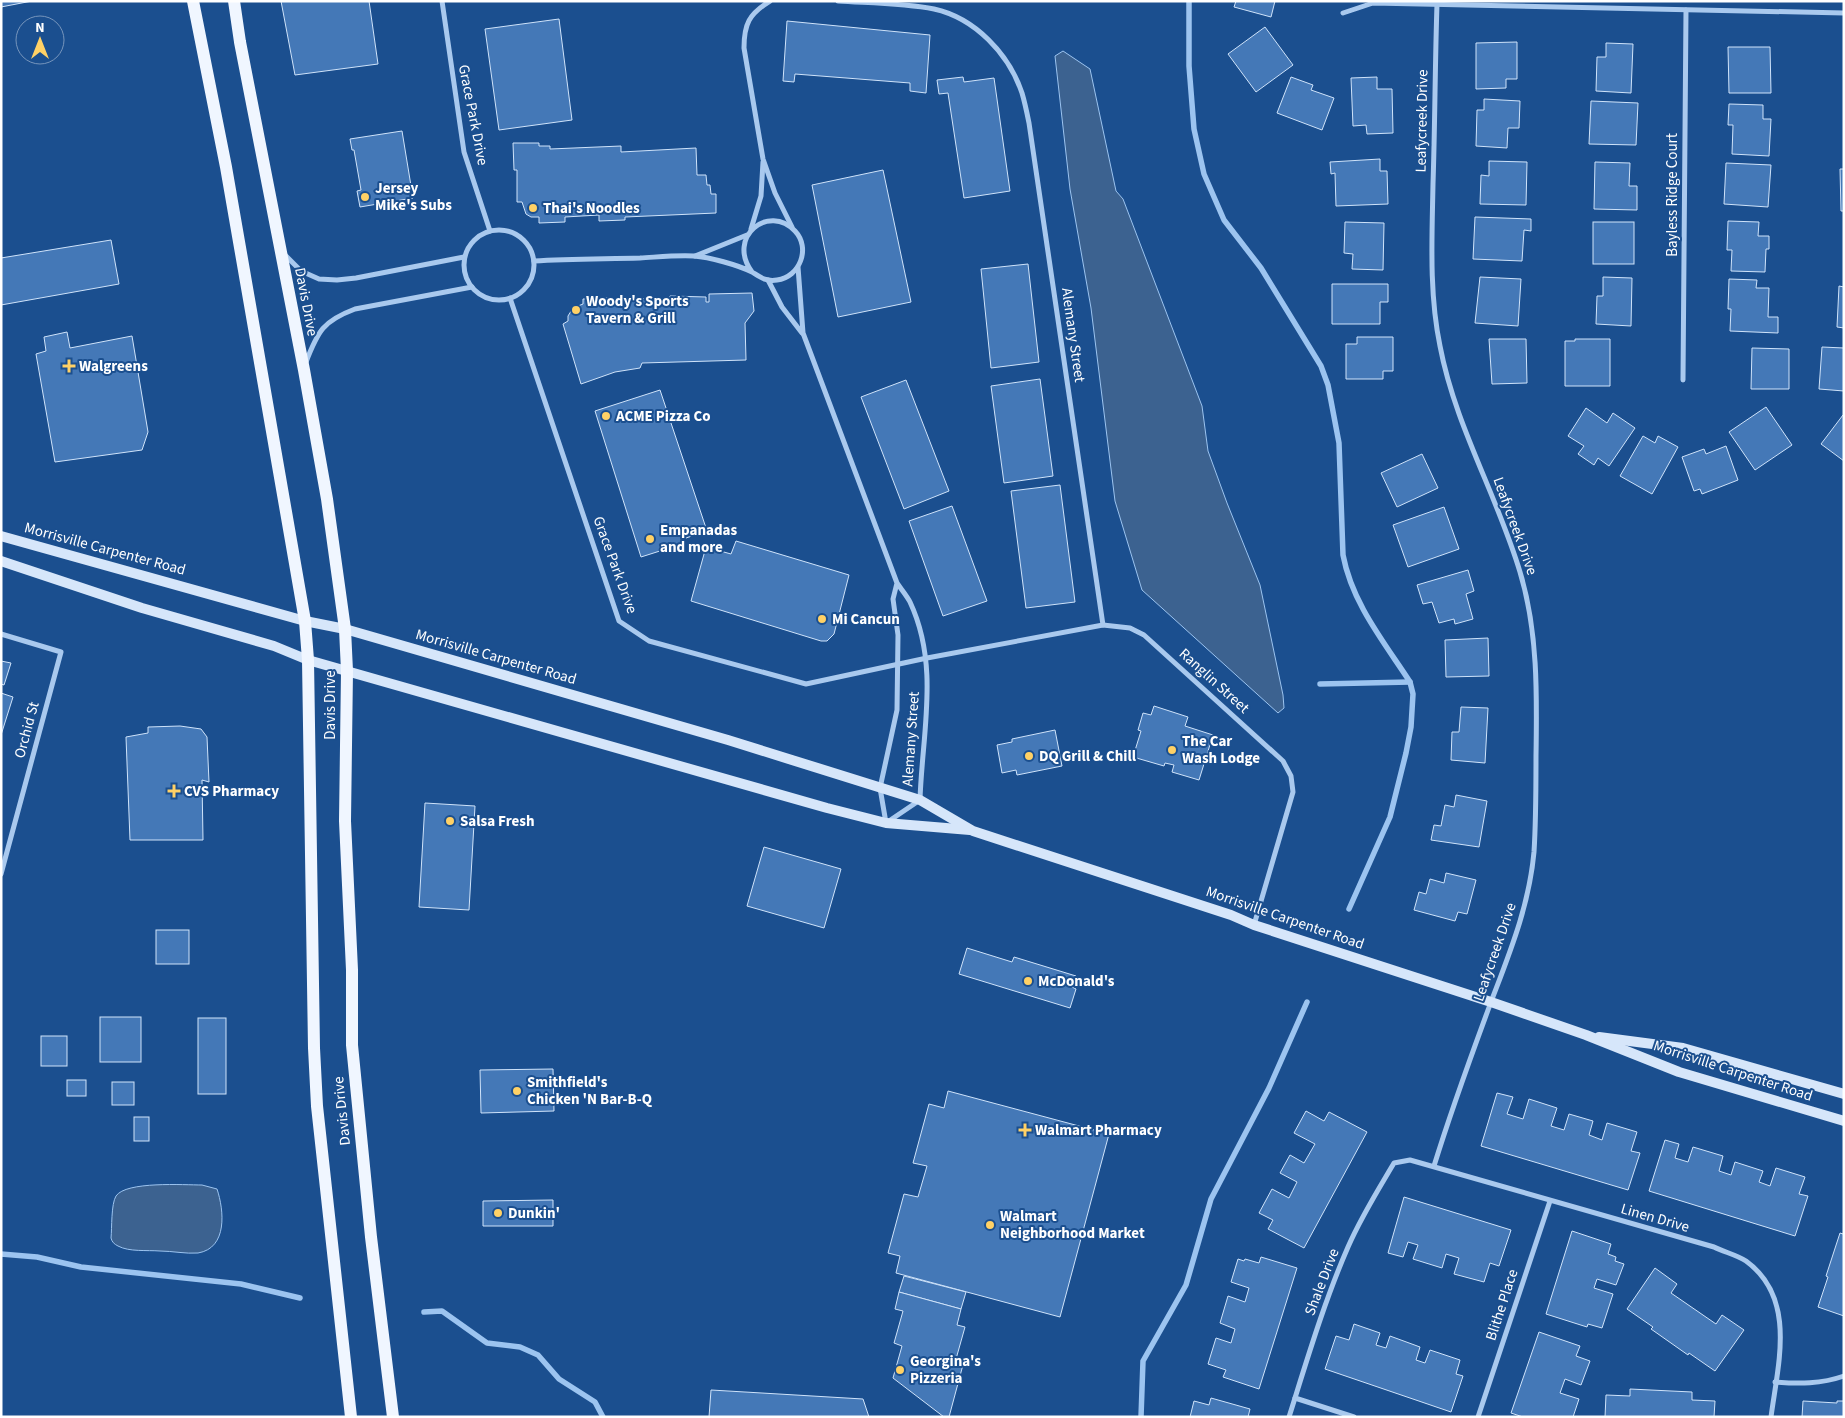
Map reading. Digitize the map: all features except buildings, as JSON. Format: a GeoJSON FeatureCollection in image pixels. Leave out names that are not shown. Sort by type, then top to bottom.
{"type":"FeatureCollection","features":[{"type":"Feature","properties":{"kind":"main road","name":"Davis Drive"},"geometry":{"type":"LineString","coordinates":[[192,1],[226,167],[304,621],[308,660],[314,1048],[317,1106],[351,1417]]}},
{"type":"Feature","properties":{"kind":"main road","name":"Davis Drive"},"geometry":{"type":"LineString","coordinates":[[234,1],[240,42],[304,370],[327,499],[345,629],[347,671],[345,822],[352,970],[352,1045],[371,1237],[393,1417]]}},
{"type":"Feature","properties":{"kind":"main road","name":"Morrisville Carpenter Road"},"geometry":{"type":"LineString","coordinates":[[1,536],[304,621],[345,629],[728,740],[920,800],[973,831],[1491,1002],[1586,1035],[1679,1072],[1844,1121]]}},
{"type":"Feature","properties":{"kind":"main road","name":"Morrisville Carpenter Road"},"geometry":{"type":"LineString","coordinates":[[1,561],[142,608],[274,646],[308,660],[827,808],[886,823],[973,831]]}},
{"type":"Feature","properties":{"kind":"main road","name":"Morrisville Carpenter Road"},"geometry":{"type":"LineString","coordinates":[[1586,1035],[1683,1048],[1844,1094]]}},
{"type":"Feature","properties":{"kind":"street","name":"Grace Park Drive"},"geometry":{"type":"LineString","coordinates":[[442,1],[464,152],[490,230]]}},
{"type":"Feature","properties":{"kind":"street"},"geometry":{"type":"LineString","coordinates":[[763,159],[761,196],[750,232],[743,247],[746,265],[759,277],[768,280],[784,278],[792,274],[798,267],[803,252],[799,236],[793,229],[775,194],[763,159],[754,102],[746,67],[744,33],[748,22],[757,9],[770,1]]}},
{"type":"Feature","properties":{"kind":"street","name":"Alemany Street"},"geometry":{"type":"LineString","coordinates":[[838,1],[912,6],[936,10],[955,16],[990,41],[1014,74],[1022,94],[1030,133],[1103,625]]}},
{"type":"Feature","properties":{"kind":"street"},"geometry":{"type":"LineString","coordinates":[[1343,13],[1373,3],[1844,13]]}},
{"type":"Feature","properties":{"kind":"street","name":"Leafycreek Drive"},"geometry":{"type":"LineString","coordinates":[[1434,1166],[1491,1002],[1520,926],[1533,855],[1535,826],[1536,678],[1533,640],[1521,576],[1504,525],[1452,395],[1444,368],[1437,332],[1433,286],[1437,4]]}},
{"type":"Feature","properties":{"kind":"street","name":"Bayless Ridge Court"},"geometry":{"type":"LineString","coordinates":[[1683,380],[1686,10]]}},
{"type":"Feature","properties":{"kind":"street"},"geometry":{"type":"LineString","coordinates":[[694,256],[750,232],[759,225],[768,222],[786,224],[793,229]]}},
{"type":"Feature","properties":{"kind":"street"},"geometry":{"type":"LineString","coordinates":[[490,230],[502,230],[524,239],[534,261],[533,272],[528,283],[520,292],[510,298],[500,300],[489,299],[472,287],[466,278],[464,257],[474,240],[490,230]]}},
{"type":"Feature","properties":{"kind":"street"},"geometry":{"type":"LineString","coordinates":[[280,250],[301,271],[319,279],[337,280],[464,257]]}},
{"type":"Feature","properties":{"kind":"street"},"geometry":{"type":"LineString","coordinates":[[534,261],[694,256],[752,272]]}},
{"type":"Feature","properties":{"kind":"street","name":"Alemany Street"},"geometry":{"type":"LineString","coordinates":[[798,267],[803,333],[897,583],[910,602],[927,658],[928,714],[921,767],[920,800],[886,823],[880,788],[897,710],[898,635],[893,599],[897,583]]}},
{"type":"Feature","properties":{"kind":"street","name":"Alemany Street"},"geometry":{"type":"LineString","coordinates":[[768,280],[782,306],[803,333]]}},
{"type":"Feature","properties":{"kind":"street"},"geometry":{"type":"LineString","coordinates":[[304,370],[316,337],[329,322],[340,315],[355,309],[472,287]]}},
{"type":"Feature","properties":{"kind":"street","name":"Grace Park Drive"},"geometry":{"type":"LineString","coordinates":[[510,298],[618,621],[649,641],[806,684],[899,665]]}},
{"type":"Feature","properties":{"kind":"street"},"geometry":{"type":"LineString","coordinates":[[899,665],[1103,625]]}},
{"type":"Feature","properties":{"kind":"street","name":"Ranglin Street"},"geometry":{"type":"LineString","coordinates":[[1103,625],[1130,628],[1144,635],[1283,761],[1291,776],[1293,792],[1254,925]]}},
{"type":"Feature","properties":{"kind":"street","name":"Orchid St"},"geometry":{"type":"LineString","coordinates":[[1,634],[61,652],[1,874]]}},
{"type":"Feature","properties":{"kind":"street","name":"Linen Drive"},"geometry":{"type":"LineString","coordinates":[[1394,1163],[1410,1160],[1434,1166],[1714,1248],[1744,1260],[1756,1270],[1774,1296],[1780,1320],[1780,1340],[1771,1417]]}},
{"type":"Feature","properties":{"kind":"street","name":"Shale Drive"},"geometry":{"type":"LineString","coordinates":[[1289,1417],[1326,1304],[1349,1245],[1369,1205],[1394,1163]]}},
{"type":"Feature","properties":{"kind":"street","name":"Blithe Place"},"geometry":{"type":"LineString","coordinates":[[1478,1417],[1550,1201]]}},
{"type":"Feature","properties":{"kind":"street"},"geometry":{"type":"LineString","coordinates":[[1775,1382],[1803,1384],[1829,1381],[1844,1376]]}},
{"type":"Feature","properties":{"kind":"street"},"geometry":{"type":"LineString","coordinates":[[1295,1398],[1354,1417]]}},
{"type":"Feature","properties":{"kind":"water"},"geometry":{"type":"Polygon","coordinates":[[[1063,51],[1090,69],[1116,191],[1123,199],[1202,406],[1208,451],[1260,585],[1283,695],[1284,708],[1278,713],[1142,590],[1115,501],[1091,308],[1070,189],[1055,56],[1063,51]]]}},
{"type":"Feature","properties":{"kind":"water"},"geometry":{"type":"Polygon","coordinates":[[[156,1185],[202,1185],[217,1189],[222,1217],[219,1236],[215,1244],[208,1250],[193,1253],[133,1250],[122,1248],[113,1242],[111,1238],[113,1205],[116,1196],[122,1191],[156,1185]]]}},
{"type":"Feature","properties":{"kind":"waterway"},"geometry":{"type":"LineString","coordinates":[[1189,1],[1189,66],[1194,129],[1204,174],[1224,220],[1261,268],[1321,366],[1328,385],[1339,443],[1343,555],[1347,573],[1361,606],[1410,682],[1413,694],[1411,727],[1390,817],[1349,909]]}},
{"type":"Feature","properties":{"kind":"waterway"},"geometry":{"type":"LineString","coordinates":[[1320,684],[1410,682]]}},
{"type":"Feature","properties":{"kind":"waterway"},"geometry":{"type":"LineString","coordinates":[[1141,1417],[1143,1361],[1186,1285],[1211,1199],[1269,1088],[1307,1002]]}},
{"type":"Feature","properties":{"kind":"waterway"},"geometry":{"type":"LineString","coordinates":[[1,1254],[37,1257],[81,1267],[241,1284],[300,1298]]}},
{"type":"Feature","properties":{"kind":"waterway"},"geometry":{"type":"LineString","coordinates":[[424,1312],[442,1311],[487,1343],[520,1347],[538,1355],[559,1379],[595,1402],[603,1417]]}},
{"type":"Feature","properties":{"kind":"place","name":"Jersey Mike's Subs"},"geometry":{"type":"Point","coordinates":[365,197]}},
{"type":"Feature","properties":{"kind":"place","name":"Thai's Noodles"},"geometry":{"type":"Point","coordinates":[533,208]}},
{"type":"Feature","properties":{"kind":"place","name":"Woody's Sports Tavern & Grill"},"geometry":{"type":"Point","coordinates":[576,310]}},
{"type":"Feature","properties":{"kind":"place","name":"Walgreens"},"geometry":{"type":"Point","coordinates":[69,366]}},
{"type":"Feature","properties":{"kind":"place","name":"ACME Pizza Co"},"geometry":{"type":"Point","coordinates":[606,416]}},
{"type":"Feature","properties":{"kind":"place","name":"Empanadas and more"},"geometry":{"type":"Point","coordinates":[650,539]}},
{"type":"Feature","properties":{"kind":"place","name":"Mi Cancun"},"geometry":{"type":"Point","coordinates":[822,619]}},
{"type":"Feature","properties":{"kind":"place","name":"The Car Wash Lodge"},"geometry":{"type":"Point","coordinates":[1172,750]}},
{"type":"Feature","properties":{"kind":"place","name":"DQ Grill & Chill"},"geometry":{"type":"Point","coordinates":[1029,756]}},
{"type":"Feature","properties":{"kind":"place","name":"CVS Pharmacy"},"geometry":{"type":"Point","coordinates":[174,791]}},
{"type":"Feature","properties":{"kind":"place","name":"Salsa Fresh"},"geometry":{"type":"Point","coordinates":[450,821]}},
{"type":"Feature","properties":{"kind":"place","name":"McDonald's"},"geometry":{"type":"Point","coordinates":[1028,981]}},
{"type":"Feature","properties":{"kind":"place","name":"Smithfield's Chicken 'N Bar-B-Q"},"geometry":{"type":"Point","coordinates":[517,1091]}},
{"type":"Feature","properties":{"kind":"place","name":"Walmart Pharmacy"},"geometry":{"type":"Point","coordinates":[1025,1130]}},
{"type":"Feature","properties":{"kind":"place","name":"Dunkin'"},"geometry":{"type":"Point","coordinates":[498,1213]}},
{"type":"Feature","properties":{"kind":"place","name":"Walmart Neighborhood Market"},"geometry":{"type":"Point","coordinates":[990,1225]}},
{"type":"Feature","properties":{"kind":"place","name":"Georgina's Pizzeria"},"geometry":{"type":"Point","coordinates":[900,1370]}}]}
